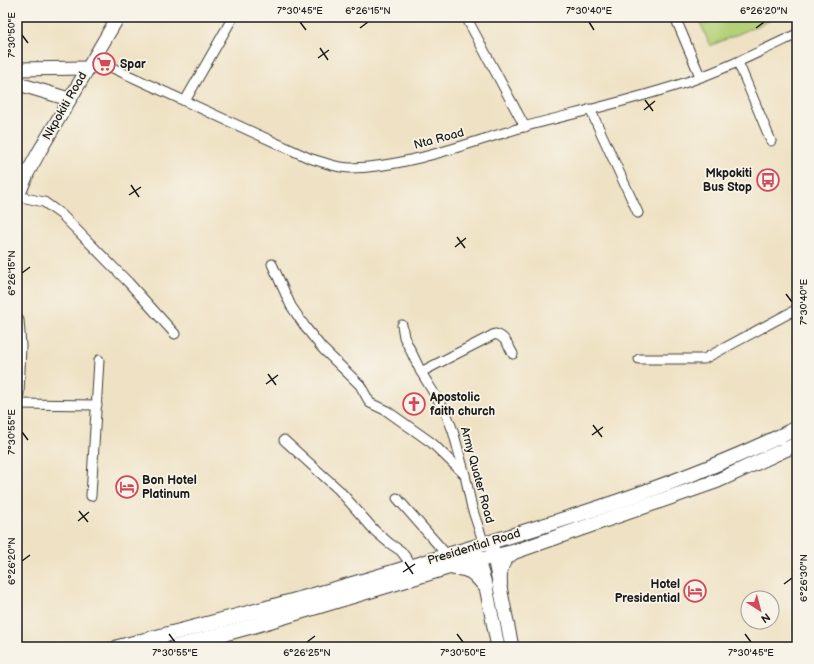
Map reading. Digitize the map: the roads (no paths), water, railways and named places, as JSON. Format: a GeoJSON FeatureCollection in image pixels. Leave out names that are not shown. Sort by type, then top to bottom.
{"type":"FeatureCollection","features":[{"type":"Feature","properties":{"kind":"main road","name":"Nkpokiti Road"},"geometry":{"type":"LineString","coordinates":[[17,197],[28,172],[118,17]]}},
{"type":"Feature","properties":{"kind":"main road"},"geometry":{"type":"LineString","coordinates":[[17,69],[90,64]]}},
{"type":"Feature","properties":{"kind":"main road"},"geometry":{"type":"LineString","coordinates":[[17,85],[22,85],[69,100]]}},
{"type":"Feature","properties":{"kind":"main road"},"geometry":{"type":"LineString","coordinates":[[17,321],[19,346],[17,394]]}},
{"type":"Feature","properties":{"kind":"main road","name":"Presidential Road"},"geometry":{"type":"LineString","coordinates":[[175,647],[212,642],[253,626],[446,562],[483,544],[684,478],[759,447],[797,428]]}},
{"type":"Feature","properties":{"kind":"main road","name":"Presidential Road"},"geometry":{"type":"LineString","coordinates":[[118,647],[215,623],[412,566],[446,562],[478,561],[517,551],[717,481],[797,444]]}},
{"type":"Feature","properties":{"kind":"main road"},"geometry":{"type":"LineString","coordinates":[[483,544],[494,557],[493,586],[498,647]]}},
{"type":"Feature","properties":{"kind":"main road"},"geometry":{"type":"LineString","coordinates":[[483,544],[478,561],[493,586],[512,647]]}},
{"type":"Feature","properties":{"kind":"main road"},"geometry":{"type":"LineString","coordinates":[[493,586],[501,565],[508,557],[517,551]]}},
{"type":"Feature","properties":{"kind":"main road"},"geometry":{"type":"LineString","coordinates":[[446,562],[465,568],[493,586]]}},
{"type":"Feature","properties":{"kind":"street"},"geometry":{"type":"LineString","coordinates":[[185,101],[233,17]]}},
{"type":"Feature","properties":{"kind":"street"},"geometry":{"type":"LineString","coordinates":[[466,17],[525,127]]}},
{"type":"Feature","properties":{"kind":"street"},"geometry":{"type":"LineString","coordinates":[[675,17],[700,76]]}},
{"type":"Feature","properties":{"kind":"street","name":"Nta Road"},"geometry":{"type":"LineString","coordinates":[[90,64],[185,101],[309,158],[331,166],[350,168],[387,165],[649,94],[738,62],[797,34]]}},
{"type":"Feature","properties":{"kind":"street"},"geometry":{"type":"LineString","coordinates":[[738,62],[771,141]]}},
{"type":"Feature","properties":{"kind":"street"},"geometry":{"type":"LineString","coordinates":[[590,109],[638,213]]}},
{"type":"Feature","properties":{"kind":"street"},"geometry":{"type":"LineString","coordinates":[[17,197],[44,202],[62,215],[128,282],[175,334]]}},
{"type":"Feature","properties":{"kind":"street"},"geometry":{"type":"LineString","coordinates":[[272,264],[291,306],[306,328],[322,348],[360,385],[370,403],[387,411],[432,444],[465,474]]}},
{"type":"Feature","properties":{"kind":"street"},"geometry":{"type":"LineString","coordinates":[[639,359],[704,359],[797,309]]}},
{"type":"Feature","properties":{"kind":"street","name":"Army Quater Road"},"geometry":{"type":"LineString","coordinates":[[402,325],[404,337],[421,372],[446,413],[453,430],[465,474],[472,508],[483,544]]}},
{"type":"Feature","properties":{"kind":"street"},"geometry":{"type":"LineString","coordinates":[[421,372],[495,334],[500,335],[506,341],[513,354]]}},
{"type":"Feature","properties":{"kind":"street"},"geometry":{"type":"LineString","coordinates":[[91,496],[99,360]]}},
{"type":"Feature","properties":{"kind":"street"},"geometry":{"type":"LineString","coordinates":[[17,404],[96,405]]}},
{"type":"Feature","properties":{"kind":"street"},"geometry":{"type":"LineString","coordinates":[[284,440],[339,490],[389,544],[401,551],[412,566]]}},
{"type":"Feature","properties":{"kind":"street"},"geometry":{"type":"LineString","coordinates":[[397,498],[446,562]]}},
{"type":"Feature","properties":{"kind":"place","name":"Spar"},"geometry":{"type":"Point","coordinates":[104,64]}},
{"type":"Feature","properties":{"kind":"place","name":"Mkpokiti Bus Stop"},"geometry":{"type":"Point","coordinates":[768,180]}},
{"type":"Feature","properties":{"kind":"place","name":"Apostolic faith church"},"geometry":{"type":"Point","coordinates":[414,404]}},
{"type":"Feature","properties":{"kind":"place","name":"Bon Hotel Platinum"},"geometry":{"type":"Point","coordinates":[127,487]}},
{"type":"Feature","properties":{"kind":"place","name":"Hotel Presidential"},"geometry":{"type":"Point","coordinates":[695,591]}}]}
